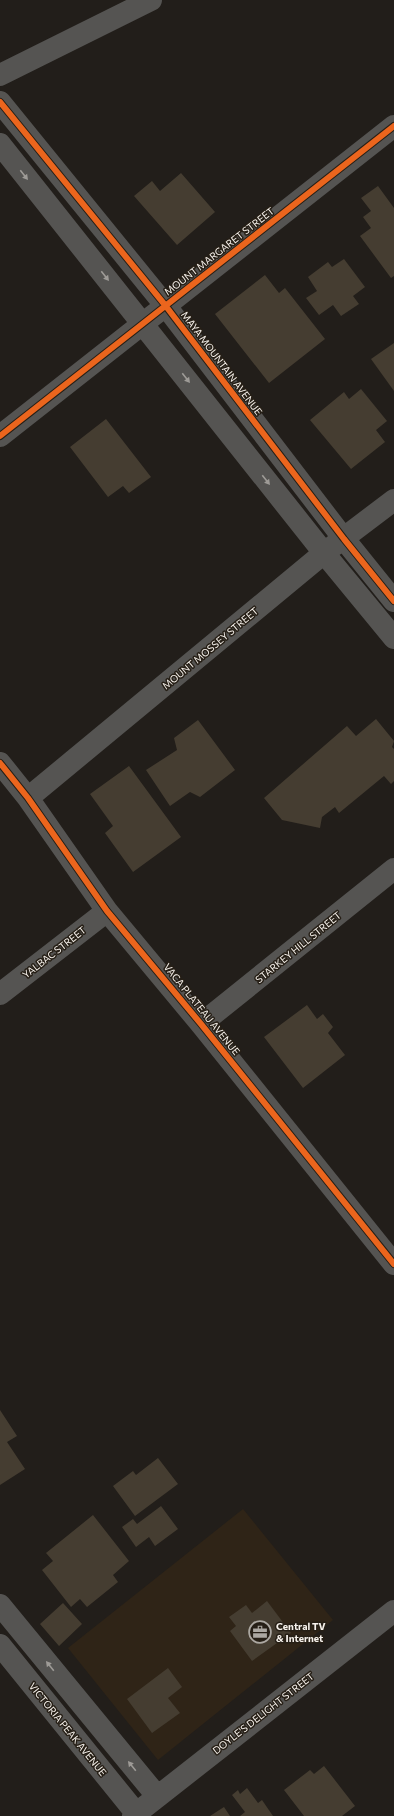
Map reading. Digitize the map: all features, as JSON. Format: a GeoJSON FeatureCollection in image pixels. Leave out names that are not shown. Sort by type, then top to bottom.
{"type":"FeatureCollection","features":[{"type":"Feature","properties":{"kind":"street"},"geometry":{"type":"LineString","coordinates":[[0,75],[151,0]]}},
{"type":"Feature","properties":{"kind":"street","name":"MAYA MOUNTAIN AVENUE"},"geometry":{"type":"LineString","coordinates":[[0,102],[165,305],[344,539],[394,601]]}},
{"type":"Feature","properties":{"kind":"street","name":"MOUNT MARGARET STREET"},"geometry":{"type":"LineString","coordinates":[[0,436],[394,126]]}},
{"type":"Feature","properties":{"kind":"street"},"geometry":{"type":"LineString","coordinates":[[0,144],[324,553],[394,638]]}},
{"type":"Feature","properties":{"kind":"street","name":"MOUNT MOSSEY STREET"},"geometry":{"type":"LineString","coordinates":[[28,798],[324,553],[394,500]]}},
{"type":"Feature","properties":{"kind":"street","name":"VACA PLATEAU AVENUE"},"geometry":{"type":"LineString","coordinates":[[0,763],[28,798],[107,911],[390,1250]]}},
{"type":"Feature","properties":{"kind":"street","name":"STARKEY HILL STREET"},"geometry":{"type":"LineString","coordinates":[[201,1024],[394,869]]}},
{"type":"Feature","properties":{"kind":"street","name":"YALBAC STREET"},"geometry":{"type":"LineString","coordinates":[[0,994],[107,911]]}},
{"type":"Feature","properties":{"kind":"street"},"geometry":{"type":"LineString","coordinates":[[0,1605],[157,1796]]}},
{"type":"Feature","properties":{"kind":"street","name":"DOYLE'S DELIGHT STREET"},"geometry":{"type":"LineString","coordinates":[[134,1815],[394,1610]]}},
{"type":"Feature","properties":{"kind":"street","name":"VICTORIA PEAK AVENUE"},"geometry":{"type":"LineString","coordinates":[[0,1645],[134,1815]]}},
{"type":"Feature","properties":{"kind":"shaded area"},"geometry":{"type":"Polygon","coordinates":[[[243,1509],[333,1620],[158,1760],[68,1648],[243,1509]]]}},
{"type":"Feature","properties":{"kind":"building"},"geometry":{"type":"Polygon","coordinates":[[[181,173],[215,212],[177,245],[134,196],[152,181],[160,191],[181,173]]]}},
{"type":"Feature","properties":{"kind":"building"},"geometry":{"type":"Polygon","coordinates":[[[378,186],[394,208],[394,276],[391,278],[360,236],[371,228],[363,217],[371,211],[361,198],[378,186]]]}},
{"type":"Feature","properties":{"kind":"building"},"geometry":{"type":"Polygon","coordinates":[[[344,259],[365,287],[353,296],[359,304],[341,316],[333,305],[319,315],[306,298],[317,291],[308,277],[328,262],[332,267],[344,259]]]}},
{"type":"Feature","properties":{"kind":"building"},"geometry":{"type":"Polygon","coordinates":[[[265,275],[279,293],[285,288],[325,339],[269,383],[215,314],[265,275]]]}},
{"type":"Feature","properties":{"kind":"building"},"geometry":{"type":"Polygon","coordinates":[[[394,343],[394,391],[371,359],[394,343]]]}},
{"type":"Feature","properties":{"kind":"building"},"geometry":{"type":"Polygon","coordinates":[[[361,389],[387,421],[376,430],[385,442],[351,469],[310,420],[344,392],[349,399],[361,389]]]}},
{"type":"Feature","properties":{"kind":"building"},"geometry":{"type":"Polygon","coordinates":[[[106,419],[151,477],[129,493],[123,486],[108,497],[70,447],[106,419]]]}},
{"type":"Feature","properties":{"kind":"building"},"geometry":{"type":"Polygon","coordinates":[[[376,719],[394,741],[392,747],[394,749],[394,781],[391,784],[384,776],[339,813],[335,807],[322,817],[320,828],[282,820],[264,798],[347,726],[356,736],[376,719]]]}},
{"type":"Feature","properties":{"kind":"building"},"geometry":{"type":"Polygon","coordinates":[[[198,720],[235,770],[200,797],[190,792],[170,806],[146,770],[177,750],[174,738],[198,720]]]}},
{"type":"Feature","properties":{"kind":"building"},"geometry":{"type":"Polygon","coordinates":[[[129,766],[181,837],[133,872],[105,833],[113,826],[90,794],[129,766]]]}},
{"type":"Feature","properties":{"kind":"building"},"geometry":{"type":"Polygon","coordinates":[[[307,1005],[317,1019],[323,1014],[333,1027],[328,1033],[345,1055],[303,1088],[264,1037],[307,1005]]]}},
{"type":"Feature","properties":{"kind":"building"},"geometry":{"type":"Polygon","coordinates":[[[0,1410],[17,1436],[7,1442],[25,1469],[0,1485],[0,1410]]]}},
{"type":"Feature","properties":{"kind":"building"},"geometry":{"type":"Polygon","coordinates":[[[158,1458],[178,1484],[135,1516],[113,1486],[133,1471],[136,1475],[158,1458]]]}},
{"type":"Feature","properties":{"kind":"building"},"geometry":{"type":"Polygon","coordinates":[[[161,1506],[178,1529],[155,1546],[149,1537],[136,1547],[122,1527],[133,1519],[137,1524],[161,1506]]]}},
{"type":"Feature","properties":{"kind":"building"},"geometry":{"type":"Polygon","coordinates":[[[93,1515],[129,1561],[113,1575],[118,1582],[87,1607],[80,1599],[71,1607],[42,1570],[53,1561],[46,1553],[93,1515]]]}},
{"type":"Feature","properties":{"kind":"building","name":"Central TV & Internet"},"geometry":{"type":"Polygon","coordinates":[[[267,1601],[291,1633],[252,1661],[230,1631],[236,1626],[229,1617],[246,1605],[252,1613],[267,1601]]]}},
{"type":"Feature","properties":{"kind":"building"},"geometry":{"type":"Polygon","coordinates":[[[63,1603],[82,1624],[59,1646],[40,1624],[63,1603]]]}},
{"type":"Feature","properties":{"kind":"building"},"geometry":{"type":"Polygon","coordinates":[[[168,1668],[182,1687],[168,1698],[180,1713],[152,1733],[127,1699],[168,1668]]]}},
{"type":"Feature","properties":{"kind":"building"},"geometry":{"type":"Polygon","coordinates":[[[324,1766],[355,1806],[342,1816],[304,1816],[284,1790],[310,1770],[314,1774],[324,1766]]]}},
{"type":"Feature","properties":{"kind":"building"},"geometry":{"type":"Polygon","coordinates":[[[247,1788],[258,1803],[262,1800],[273,1816],[240,1816],[245,1812],[232,1795],[238,1790],[240,1794],[247,1788]]]}},
{"type":"Feature","properties":{"kind":"building"},"geometry":{"type":"Polygon","coordinates":[[[224,1807],[230,1816],[210,1816],[224,1807]]]}},
{"type":"Feature","properties":{"kind":"cycle path"},"geometry":{"type":"LineString","coordinates":[[0,102],[165,305],[344,539],[394,601]]}},
{"type":"Feature","properties":{"kind":"cycle path"},"geometry":{"type":"LineString","coordinates":[[0,436],[394,126]]}},
{"type":"Feature","properties":{"kind":"cycle path"},"geometry":{"type":"LineString","coordinates":[[0,763],[28,798],[107,911],[201,1024],[394,1264]]}},
{"type":"Feature","properties":{"kind":"place","name":"Central TV & Internet"},"geometry":{"type":"Point","coordinates":[260,1632]}}]}
